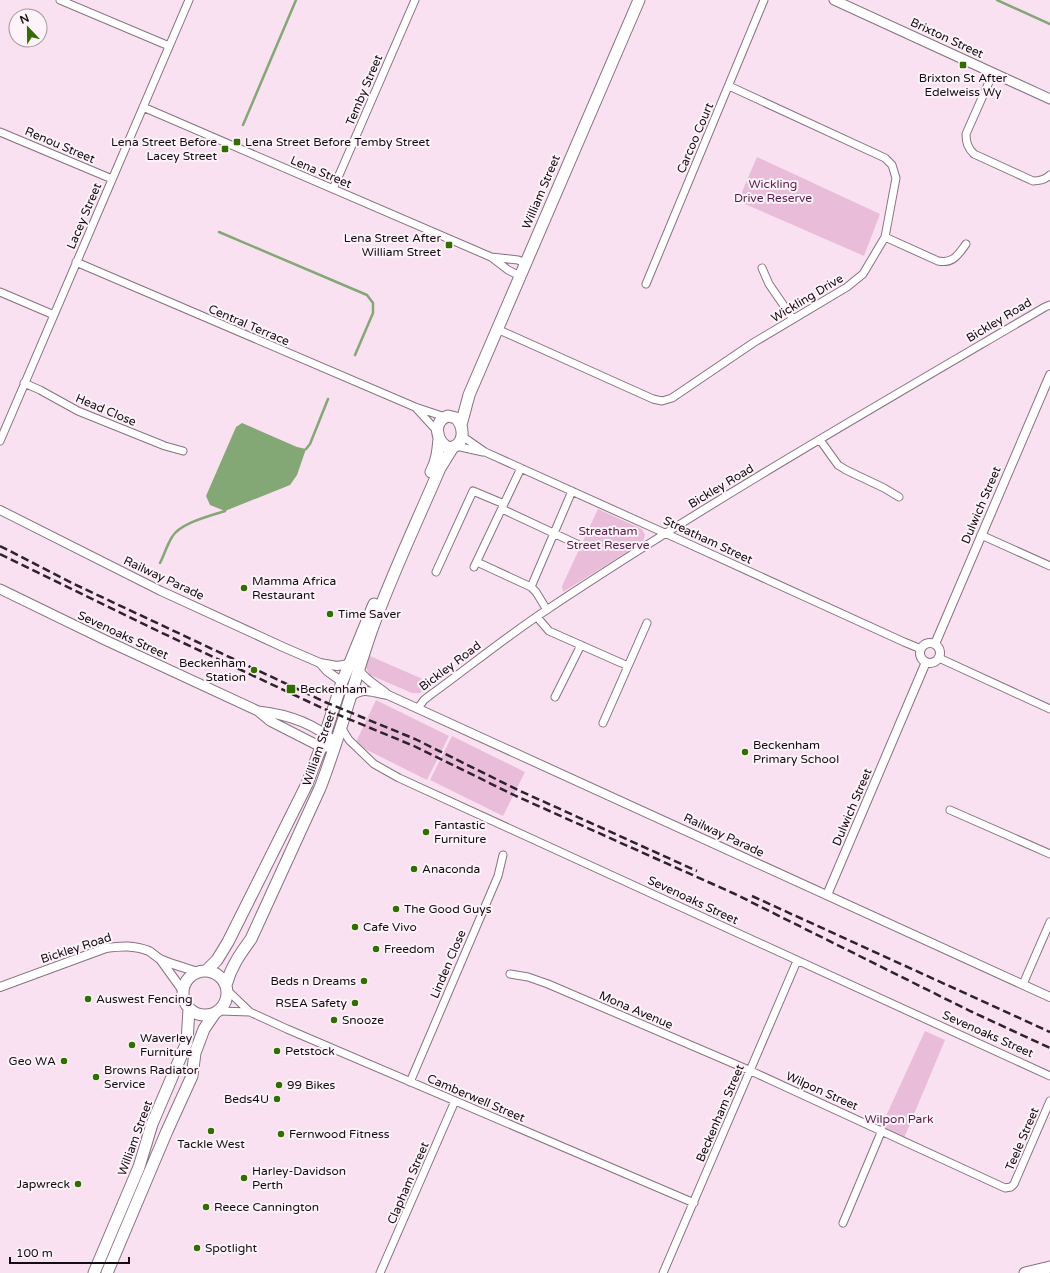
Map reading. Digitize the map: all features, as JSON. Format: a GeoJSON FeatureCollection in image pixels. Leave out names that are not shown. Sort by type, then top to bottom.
{"type":"FeatureCollection","features":[{"type":"Feature","properties":{"kind":"main road","name":"William Street"},"geometry":{"type":"LineString","coordinates":[[227,988],[230,972],[238,957],[251,939],[320,788],[379,612],[440,468],[454,447],[460,443],[469,395],[639,0]]}},
{"type":"Feature","properties":{"kind":"main road","name":"Brixton Street"},"geometry":{"type":"LineString","coordinates":[[834,0],[1050,99]]}},
{"type":"Feature","properties":{"kind":"main road","name":"William Street"},"geometry":{"type":"LineString","coordinates":[[202,971],[217,960],[228,942],[307,784],[349,664],[428,477],[435,464],[438,425],[440,421],[469,395]]}},
{"type":"Feature","properties":{"kind":"main road"},"geometry":{"type":"LineString","coordinates":[[446,416],[456,418],[462,430]]}},
{"type":"Feature","properties":{"kind":"main road"},"geometry":{"type":"LineString","coordinates":[[438,435],[444,446],[449,448],[454,447]]}},
{"type":"Feature","properties":{"kind":"main road","name":"Sevenoaks Street"},"geometry":{"type":"LineString","coordinates":[[0,589],[105,640],[258,711],[270,721],[321,747],[335,745]]}},
{"type":"Feature","properties":{"kind":"main road","name":"Sevenoaks Street"},"geometry":{"type":"LineString","coordinates":[[258,711],[275,712],[325,733],[335,745]]}},
{"type":"Feature","properties":{"kind":"main road"},"geometry":{"type":"LineString","coordinates":[[202,971],[213,972],[219,975],[227,988],[224,1005],[217,1012],[207,1015],[200,1015],[190,1009],[184,1001],[183,991],[187,980],[192,975],[202,971]]}},
{"type":"Feature","properties":{"kind":"main road","name":"William Street"},"geometry":{"type":"LineString","coordinates":[[94,1273],[139,1167],[152,1124],[187,1042],[190,1009]]}},
{"type":"Feature","properties":{"kind":"main road","name":"William Street"},"geometry":{"type":"LineString","coordinates":[[107,1273],[167,1130],[192,1076],[195,1053],[204,1029],[217,1012]]}},
{"type":"Feature","properties":{"kind":"main road"},"geometry":{"type":"LineString","coordinates":[[1025,1273],[1050,1267]]}},
{"type":"Feature","properties":{"kind":"street"},"geometry":{"type":"LineString","coordinates":[[60,0],[170,46]]}},
{"type":"Feature","properties":{"kind":"street","name":"Lacey Street"},"geometry":{"type":"LineString","coordinates":[[0,440],[190,0]]}},
{"type":"Feature","properties":{"kind":"street","name":"Temby Street"},"geometry":{"type":"LineString","coordinates":[[333,189],[415,0]]}},
{"type":"Feature","properties":{"kind":"street","name":"Carcoo Court"},"geometry":{"type":"LineString","coordinates":[[646,284],[764,0]]}},
{"type":"Feature","properties":{"kind":"street"},"geometry":{"type":"LineString","coordinates":[[993,73],[966,134],[966,141],[969,148],[974,154],[1034,181],[1047,179],[1050,175]]}},
{"type":"Feature","properties":{"kind":"street","name":"Wickling Drive"},"geometry":{"type":"LineString","coordinates":[[497,329],[653,399],[662,401],[672,398],[753,343],[847,287],[863,274],[885,237],[896,178],[892,164],[885,158],[729,86]]}},
{"type":"Feature","properties":{"kind":"street","name":"Lena Street"},"geometry":{"type":"LineString","coordinates":[[143,107],[491,257],[508,270],[520,276]]}},
{"type":"Feature","properties":{"kind":"street","name":"Renou Street"},"geometry":{"type":"LineString","coordinates":[[0,132],[112,179]]}},
{"type":"Feature","properties":{"kind":"street"},"geometry":{"type":"LineString","coordinates":[[885,237],[938,261],[946,262],[958,255],[966,244]]}},
{"type":"Feature","properties":{"kind":"street","name":"Lena Street"},"geometry":{"type":"LineString","coordinates":[[491,257],[518,260],[525,263]]}},
{"type":"Feature","properties":{"kind":"street","name":"Central Terrace"},"geometry":{"type":"LineString","coordinates":[[76,262],[415,407],[446,416]]}},
{"type":"Feature","properties":{"kind":"street"},"geometry":{"type":"LineString","coordinates":[[762,268],[769,284],[793,319]]}},
{"type":"Feature","properties":{"kind":"street"},"geometry":{"type":"LineString","coordinates":[[0,292],[54,315]]}},
{"type":"Feature","properties":{"kind":"street","name":"Bickley Road"},"geometry":{"type":"LineString","coordinates":[[418,708],[420,704],[429,696],[537,617],[666,533],[820,440],[1045,307],[1050,306]]}},
{"type":"Feature","properties":{"kind":"street","name":"Dulwich Street"},"geometry":{"type":"LineString","coordinates":[[935,644],[1050,375]]}},
{"type":"Feature","properties":{"kind":"street","name":"Head Close"},"geometry":{"type":"LineString","coordinates":[[24,383],[78,411],[165,446],[183,451]]}},
{"type":"Feature","properties":{"kind":"street","name":"Central Terrace"},"geometry":{"type":"LineString","coordinates":[[415,407],[438,435]]}},
{"type":"Feature","properties":{"kind":"street","name":"Streatham Street"},"geometry":{"type":"LineString","coordinates":[[462,430],[485,452]]}},
{"type":"Feature","properties":{"kind":"street"},"geometry":{"type":"LineString","coordinates":[[820,440],[838,465],[842,468],[899,497]]}},
{"type":"Feature","properties":{"kind":"street","name":"Streatham Street"},"geometry":{"type":"LineString","coordinates":[[454,447],[485,452],[921,649]]}},
{"type":"Feature","properties":{"kind":"street"},"geometry":{"type":"LineString","coordinates":[[521,468],[475,565],[531,587],[536,592],[547,610]]}},
{"type":"Feature","properties":{"kind":"street"},"geometry":{"type":"LineString","coordinates":[[436,572],[473,491],[579,545]]}},
{"type":"Feature","properties":{"kind":"street"},"geometry":{"type":"LineString","coordinates":[[531,587],[555,534],[558,522],[572,491]]}},
{"type":"Feature","properties":{"kind":"street","name":"Railway Parade"},"geometry":{"type":"LineString","coordinates":[[0,510],[161,591],[320,663],[337,666],[349,664]]}},
{"type":"Feature","properties":{"kind":"street"},"geometry":{"type":"LineString","coordinates":[[981,535],[1050,566]]}},
{"type":"Feature","properties":{"kind":"street"},"geometry":{"type":"LineString","coordinates":[[537,617],[549,631],[628,666]]}},
{"type":"Feature","properties":{"kind":"street"},"geometry":{"type":"LineString","coordinates":[[603,723],[647,623]]}},
{"type":"Feature","properties":{"kind":"street"},"geometry":{"type":"LineString","coordinates":[[925,644],[935,644],[940,649],[939,658],[932,663],[926,662],[921,656],[921,649],[925,644]]}},
{"type":"Feature","properties":{"kind":"street"},"geometry":{"type":"LineString","coordinates":[[556,697],[581,645]]}},
{"type":"Feature","properties":{"kind":"street"},"geometry":{"type":"LineString","coordinates":[[939,658],[1050,709]]}},
{"type":"Feature","properties":{"kind":"street","name":"Dulwich Street"},"geometry":{"type":"LineString","coordinates":[[827,895],[926,662]]}},
{"type":"Feature","properties":{"kind":"street","name":"Railway Parade"},"geometry":{"type":"LineString","coordinates":[[320,663],[327,671],[342,682]]}},
{"type":"Feature","properties":{"kind":"street","name":"Railway Parade"},"geometry":{"type":"LineString","coordinates":[[359,670],[367,680],[380,687],[388,694],[1050,997]]}},
{"type":"Feature","properties":{"kind":"street","name":"Railway Parade"},"geometry":{"type":"LineString","coordinates":[[350,696],[364,690],[388,694]]}},
{"type":"Feature","properties":{"kind":"street","name":"Sevenoaks Street"},"geometry":{"type":"LineString","coordinates":[[340,727],[349,740],[362,754],[374,764],[399,778],[797,962],[1050,1076]]}},
{"type":"Feature","properties":{"kind":"street"},"geometry":{"type":"LineString","coordinates":[[950,810],[1050,854]]}},
{"type":"Feature","properties":{"kind":"street","name":"Linden Close"},"geometry":{"type":"LineString","coordinates":[[410,1082],[498,876],[503,855]]}},
{"type":"Feature","properties":{"kind":"street"},"geometry":{"type":"LineString","coordinates":[[1023,984],[1050,922]]}},
{"type":"Feature","properties":{"kind":"street","name":"Bickley Road"},"geometry":{"type":"LineString","coordinates":[[0,987],[106,948],[122,946],[138,947],[151,952],[160,959],[183,991]]}},
{"type":"Feature","properties":{"kind":"street","name":"Bickley Road"},"geometry":{"type":"LineString","coordinates":[[160,959],[202,971]]}},
{"type":"Feature","properties":{"kind":"street","name":"Beckenham Street"},"geometry":{"type":"LineString","coordinates":[[663,1273],[797,962]]}},
{"type":"Feature","properties":{"kind":"street","name":"Mona Avenue"},"geometry":{"type":"LineString","coordinates":[[510,974],[528,977],[548,984],[751,1071]]}},
{"type":"Feature","properties":{"kind":"street","name":"Camberwell Street"},"geometry":{"type":"LineString","coordinates":[[227,988],[250,1012],[287,1030],[694,1203]]}},
{"type":"Feature","properties":{"kind":"street","name":"Camberwell Street"},"geometry":{"type":"LineString","coordinates":[[217,1012],[250,1012]]}},
{"type":"Feature","properties":{"kind":"street","name":"Wilpon Street"},"geometry":{"type":"LineString","coordinates":[[751,1071],[1006,1188],[1011,1187],[1014,1184]]}},
{"type":"Feature","properties":{"kind":"street","name":"Clapham Street"},"geometry":{"type":"LineString","coordinates":[[380,1273],[455,1101]]}},
{"type":"Feature","properties":{"kind":"street","name":"Teele Street"},"geometry":{"type":"LineString","coordinates":[[1014,1184],[1050,1101]]}},
{"type":"Feature","properties":{"kind":"street"},"geometry":{"type":"LineString","coordinates":[[843,1223],[882,1130]]}},
{"type":"Feature","properties":{"kind":"green space","name":"Wickling Drive Reserve"},"geometry":{"type":"Polygon","coordinates":[[[757,157],[880,214],[864,256],[738,201],[757,157]]]}},
{"type":"Feature","properties":{"kind":"green space","name":"Streatham Street Reserve"},"geometry":{"type":"Polygon","coordinates":[[[598,509],[642,529],[645,535],[643,542],[563,592],[562,586],[598,509]]]}},
{"type":"Feature","properties":{"kind":"green space"},"geometry":{"type":"Polygon","coordinates":[[[370,656],[434,684],[420,693],[412,693],[370,675],[366,666],[370,656]]]}},
{"type":"Feature","properties":{"kind":"green space"},"geometry":{"type":"Polygon","coordinates":[[[376,700],[449,736],[427,780],[355,744],[376,700]]]}},
{"type":"Feature","properties":{"kind":"green space"},"geometry":{"type":"Polygon","coordinates":[[[452,736],[525,772],[503,816],[430,780],[452,736]]]}},
{"type":"Feature","properties":{"kind":"green space","name":"Wilpon Park"},"geometry":{"type":"Polygon","coordinates":[[[925,1031],[945,1040],[904,1138],[881,1127],[925,1031]]]}},
{"type":"Feature","properties":{"kind":"shaded area"},"geometry":{"type":"Polygon","coordinates":[[[242,423],[297,447],[306,449],[297,475],[290,485],[225,511],[210,505],[206,496],[236,427],[242,423]]]}},
{"type":"Feature","properties":{"kind":"waterway"},"geometry":{"type":"LineString","coordinates":[[243,125],[296,0]]}},
{"type":"Feature","properties":{"kind":"waterway"},"geometry":{"type":"LineString","coordinates":[[997,0],[1050,24]]}},
{"type":"Feature","properties":{"kind":"waterway"},"geometry":{"type":"LineString","coordinates":[[219,232],[367,295],[373,303],[373,313],[355,355]]}},
{"type":"Feature","properties":{"kind":"waterway"},"geometry":{"type":"LineString","coordinates":[[306,449],[310,444],[328,399]]}},
{"type":"Feature","properties":{"kind":"waterway"},"geometry":{"type":"LineString","coordinates":[[160,563],[170,540],[176,532],[188,524],[225,511]]}},
{"type":"Feature","properties":{"kind":"railway"},"geometry":{"type":"LineString","coordinates":[[0,546],[74,584],[325,702],[415,739],[518,790],[697,871]]}},
{"type":"Feature","properties":{"kind":"railway"},"geometry":{"type":"LineString","coordinates":[[0,554],[158,631],[322,708],[414,746],[516,796],[735,894],[970,1011],[1050,1048]]}},
{"type":"Feature","properties":{"kind":"railway"},"geometry":{"type":"LineString","coordinates":[[752,896],[1050,1032]]}},
{"type":"Feature","properties":{"kind":"place","name":"Brixton St After Edelweiss Wy"},"geometry":{"type":"Point","coordinates":[963,65]}},
{"type":"Feature","properties":{"kind":"place","name":"Lena Street Before Temby Street"},"geometry":{"type":"Point","coordinates":[237,142]}},
{"type":"Feature","properties":{"kind":"place","name":"Lena Street Before Lacey Street"},"geometry":{"type":"Point","coordinates":[225,149]}},
{"type":"Feature","properties":{"kind":"place","name":"Lena Street After William Street"},"geometry":{"type":"Point","coordinates":[449,245]}},
{"type":"Feature","properties":{"kind":"place","name":"Mamma Africa Restaurant"},"geometry":{"type":"Point","coordinates":[244,588]}},
{"type":"Feature","properties":{"kind":"place","name":"Time Saver"},"geometry":{"type":"Point","coordinates":[330,614]}},
{"type":"Feature","properties":{"kind":"place","name":"Beckenham Station"},"geometry":{"type":"Point","coordinates":[254,670]}},
{"type":"Feature","properties":{"kind":"place","name":"Beckenham"},"geometry":{"type":"Point","coordinates":[291,689]}},
{"type":"Feature","properties":{"kind":"place","name":"Beckenham Primary School"},"geometry":{"type":"Point","coordinates":[745,752]}},
{"type":"Feature","properties":{"kind":"place","name":"Fantastic Furniture"},"geometry":{"type":"Point","coordinates":[426,832]}},
{"type":"Feature","properties":{"kind":"place","name":"Anaconda"},"geometry":{"type":"Point","coordinates":[414,869]}},
{"type":"Feature","properties":{"kind":"place","name":"The Good Guys"},"geometry":{"type":"Point","coordinates":[396,909]}},
{"type":"Feature","properties":{"kind":"place","name":"Cafe Vivo"},"geometry":{"type":"Point","coordinates":[355,927]}},
{"type":"Feature","properties":{"kind":"place","name":"Freedom"},"geometry":{"type":"Point","coordinates":[376,949]}},
{"type":"Feature","properties":{"kind":"place","name":"Beds n Dreams"},"geometry":{"type":"Point","coordinates":[364,981]}},
{"type":"Feature","properties":{"kind":"place","name":"Auswest Fencing"},"geometry":{"type":"Point","coordinates":[88,999]}},
{"type":"Feature","properties":{"kind":"place","name":"RSEA Safety"},"geometry":{"type":"Point","coordinates":[355,1003]}},
{"type":"Feature","properties":{"kind":"place","name":"Snooze"},"geometry":{"type":"Point","coordinates":[334,1020]}},
{"type":"Feature","properties":{"kind":"place","name":"Waverley Furniture"},"geometry":{"type":"Point","coordinates":[132,1045]}},
{"type":"Feature","properties":{"kind":"place","name":"Petstock"},"geometry":{"type":"Point","coordinates":[277,1051]}},
{"type":"Feature","properties":{"kind":"place","name":"Geo WA"},"geometry":{"type":"Point","coordinates":[64,1061]}},
{"type":"Feature","properties":{"kind":"place","name":"Browns Radiator Service"},"geometry":{"type":"Point","coordinates":[96,1077]}},
{"type":"Feature","properties":{"kind":"place","name":"99 Bikes"},"geometry":{"type":"Point","coordinates":[279,1085]}},
{"type":"Feature","properties":{"kind":"place","name":"Beds4U"},"geometry":{"type":"Point","coordinates":[277,1099]}},
{"type":"Feature","properties":{"kind":"place","name":"Tackle West"},"geometry":{"type":"Point","coordinates":[211,1131]}},
{"type":"Feature","properties":{"kind":"place","name":"Fernwood Fitness"},"geometry":{"type":"Point","coordinates":[281,1134]}},
{"type":"Feature","properties":{"kind":"place","name":"Harley-Davidson Perth"},"geometry":{"type":"Point","coordinates":[244,1178]}},
{"type":"Feature","properties":{"kind":"place","name":"Japwreck"},"geometry":{"type":"Point","coordinates":[78,1184]}},
{"type":"Feature","properties":{"kind":"place","name":"Reece Cannington"},"geometry":{"type":"Point","coordinates":[206,1207]}},
{"type":"Feature","properties":{"kind":"place","name":"Spotlight"},"geometry":{"type":"Point","coordinates":[197,1248]}}]}
